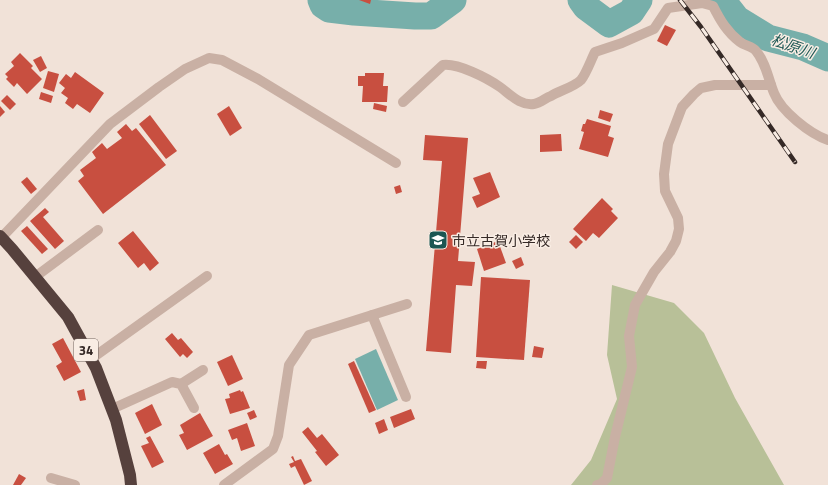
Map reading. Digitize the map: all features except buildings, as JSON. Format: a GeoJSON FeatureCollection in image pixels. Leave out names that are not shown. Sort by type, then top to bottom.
{"type":"FeatureCollection","features":[{"type":"Feature","properties":{"kind":"highway","name":"34"},"geometry":{"type":"LineString","coordinates":[[1,237],[68,317],[91,358],[112,409],[130,474],[131,485]]}},
{"type":"Feature","properties":{"kind":"street"},"geometry":{"type":"LineString","coordinates":[[403,102],[443,65],[450,64],[472,72],[499,86],[514,99],[525,104],[535,104],[563,91],[580,80],[595,52],[622,43],[654,29],[668,8],[702,3],[713,6],[725,29],[741,43],[754,49],[763,62],[774,95],[790,115],[801,125],[828,140]]}},
{"type":"Feature","properties":{"kind":"street"},"geometry":{"type":"LineString","coordinates":[[1,237],[110,124],[185,69],[209,58],[222,60],[258,79],[396,163]]}},
{"type":"Feature","properties":{"kind":"street"},"geometry":{"type":"LineString","coordinates":[[597,485],[601,484],[607,478],[615,437],[632,367],[629,336],[635,305],[654,272],[676,241],[679,229],[678,218],[665,191],[664,174],[668,144],[682,107],[701,88],[716,85],[771,85]]}},
{"type":"Feature","properties":{"kind":"street"},"geometry":{"type":"LineString","coordinates":[[35,277],[98,230]]}},
{"type":"Feature","properties":{"kind":"street"},"geometry":{"type":"LineString","coordinates":[[91,358],[207,276]]}},
{"type":"Feature","properties":{"kind":"street"},"geometry":{"type":"LineString","coordinates":[[224,485],[273,448],[278,436],[288,365],[309,335],[407,304]]}},
{"type":"Feature","properties":{"kind":"street"},"geometry":{"type":"LineString","coordinates":[[372,315],[406,396]]}},
{"type":"Feature","properties":{"kind":"street"},"geometry":{"type":"LineString","coordinates":[[112,409],[172,382],[181,384],[203,370]]}},
{"type":"Feature","properties":{"kind":"street"},"geometry":{"type":"LineString","coordinates":[[181,384],[194,408]]}},
{"type":"Feature","properties":{"kind":"street"},"geometry":{"type":"LineString","coordinates":[[51,478],[75,485]]}},
{"type":"Feature","properties":{"kind":"green space"},"geometry":{"type":"Polygon","coordinates":[[[612,285],[674,303],[704,333],[735,398],[784,485],[571,485],[591,460],[617,399],[607,355],[612,285]]]}},
{"type":"Feature","properties":{"kind":"water"},"geometry":{"type":"Polygon","coordinates":[[[376,349],[398,400],[377,410],[355,359],[376,349]]]}},
{"type":"Feature","properties":{"kind":"waterway","name":"松原川"},"geometry":{"type":"LineString","coordinates":[[321,0],[323,5],[329,9],[415,16],[431,16],[453,0]]}},
{"type":"Feature","properties":{"kind":"waterway","name":"松原川"},"geometry":{"type":"LineString","coordinates":[[581,0],[586,7],[609,24],[631,12],[639,0]]}},
{"type":"Feature","properties":{"kind":"waterway","name":"松原川"},"geometry":{"type":"LineString","coordinates":[[722,0],[737,19],[768,38],[803,47],[828,58]]}},
{"type":"Feature","properties":{"kind":"railway"},"geometry":{"type":"LineString","coordinates":[[680,0],[701,27],[795,162]]}},
{"type":"Feature","properties":{"kind":"place","name":"市立古賀小学校"},"geometry":{"type":"Point","coordinates":[438,240]}}]}
